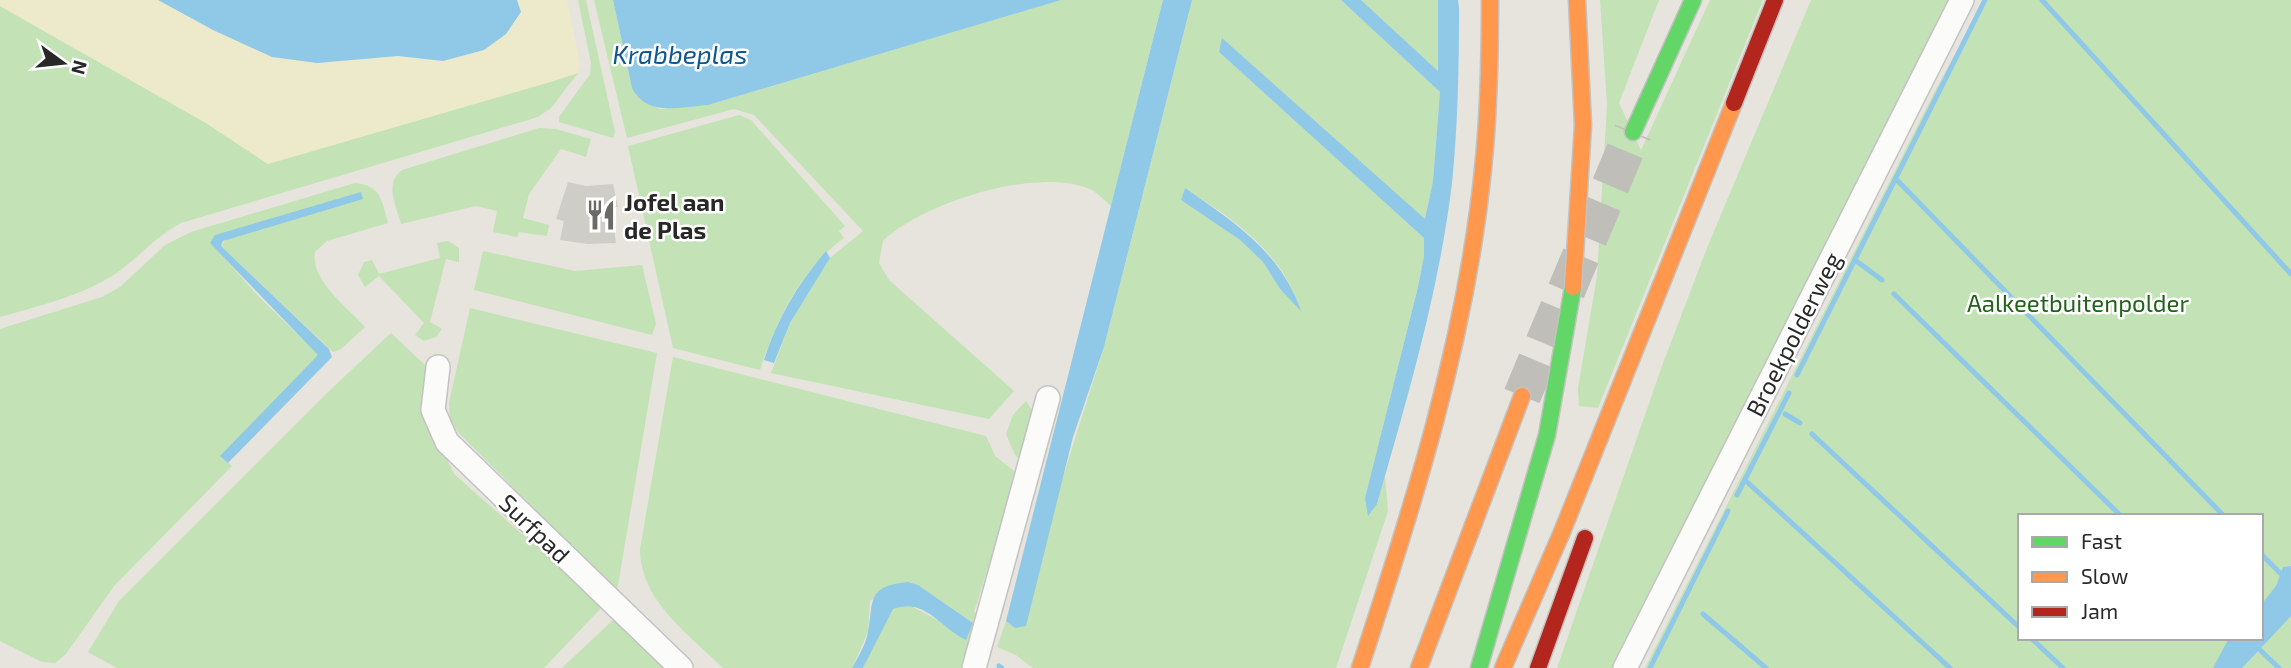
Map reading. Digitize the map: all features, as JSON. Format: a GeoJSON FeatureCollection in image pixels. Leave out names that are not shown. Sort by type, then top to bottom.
{"type":"FeatureCollection","features":[{"type":"Feature","properties":{"kind":"highway"},"geometry":{"type":"LineString","coordinates":[[1360,668],[1419,476],[1463,304],[1482,198],[1488,135],[1490,0]]}},
{"type":"Feature","properties":{"kind":"highway"},"geometry":{"type":"LineString","coordinates":[[1479,668],[1532,495],[1567,334],[1577,258],[1584,129],[1577,0]]}},
{"type":"Feature","properties":{"kind":"highway"},"geometry":{"type":"LineString","coordinates":[[1633,132],[1693,0]]}},
{"type":"Feature","properties":{"kind":"highway"},"geometry":{"type":"LineString","coordinates":[[1503,668],[1562,532],[1775,0]]}},
{"type":"Feature","properties":{"kind":"highway"},"geometry":{"type":"LineString","coordinates":[[1598,489],[1636,343]]}},
{"type":"Feature","properties":{"kind":"highway"},"geometry":{"type":"LineString","coordinates":[[1419,668],[1522,396]]}},
{"type":"Feature","properties":{"kind":"highway"},"geometry":{"type":"LineString","coordinates":[[1538,668],[1588,528]]}},
{"type":"Feature","properties":{"kind":"street","name":"Broekpolderweg"},"geometry":{"type":"LineString","coordinates":[[1625,668],[1962,0]]}},
{"type":"Feature","properties":{"kind":"street","name":"Surfpad"},"geometry":{"type":"LineString","coordinates":[[438,367],[433,410],[447,442],[681,668]]}},
{"type":"Feature","properties":{"kind":"street"},"geometry":{"type":"LineString","coordinates":[[975,668],[1048,398]]}},
{"type":"Feature","properties":{"kind":"green space"},"geometry":{"type":"Polygon","coordinates":[[[578,0],[586,0],[615,132],[613,138],[559,122],[559,117],[590,74],[591,63],[578,0]]]}},
{"type":"Feature","properties":{"kind":"green space"},"geometry":{"type":"Polygon","coordinates":[[[594,0],[613,0],[632,88],[659,109],[708,105],[1061,0],[1163,0],[1111,206],[1090,189],[1068,183],[1012,185],[982,192],[924,214],[883,241],[879,263],[889,280],[1014,391],[989,419],[771,373],[790,323],[830,258],[863,231],[754,115],[734,109],[627,138],[594,0]]]}},
{"type":"Feature","properties":{"kind":"green space"},"geometry":{"type":"Polygon","coordinates":[[[1192,0],[1341,0],[1440,92],[1433,181],[1425,220],[1223,39],[1219,52],[1424,238],[1424,256],[1418,287],[1365,498],[1377,504],[1385,476],[1388,511],[1336,668],[1033,668],[1016,655],[997,647],[1006,621],[1015,628],[1104,347],[1192,0]],[[1185,189],[1181,200],[1240,240],[1263,262],[1280,289],[1299,308],[1292,288],[1281,270],[1254,238],[1220,211],[1185,189]]]}},
{"type":"Feature","properties":{"kind":"green space"},"geometry":{"type":"Polygon","coordinates":[[[1361,0],[1438,0],[1438,71],[1361,0]]]}},
{"type":"Feature","properties":{"kind":"green space"},"geometry":{"type":"Polygon","coordinates":[[[1600,0],[1659,0],[1619,103],[1641,150],[1710,0],[1763,0],[1598,408],[1579,406],[1578,388],[1597,276],[1607,104],[1600,0]]]}},
{"type":"Feature","properties":{"kind":"green space"},"geometry":{"type":"Polygon","coordinates":[[[1811,0],[1952,0],[1615,668],[1557,668],[1662,366],[1707,248],[1811,0]]]}},
{"type":"Feature","properties":{"kind":"green space","name":"Aalkeetbuitenpolder"},"geometry":{"type":"Polygon","coordinates":[[[1985,0],[2291,0],[2291,668],[1645,668],[1935,91],[1985,0]]]}},
{"type":"Feature","properties":{"kind":"green space"},"geometry":{"type":"Polygon","coordinates":[[[0,6],[206,123],[268,164],[578,73],[551,108],[538,117],[181,223],[162,235],[121,270],[86,290],[0,317],[0,6]]]}},
{"type":"Feature","properties":{"kind":"green space"},"geometry":{"type":"Polygon","coordinates":[[[739,115],[751,120],[845,226],[839,231],[844,238],[815,265],[792,297],[774,332],[760,370],[673,348],[628,146],[739,115]]]}},
{"type":"Feature","properties":{"kind":"green space"},"geometry":{"type":"Polygon","coordinates":[[[539,128],[556,129],[591,139],[586,157],[561,149],[529,194],[523,218],[549,225],[547,236],[519,232],[517,237],[493,232],[497,211],[476,206],[401,224],[392,188],[402,170],[539,128]]]}},
{"type":"Feature","properties":{"kind":"green space"},"geometry":{"type":"Polygon","coordinates":[[[355,183],[364,184],[375,191],[382,201],[388,223],[327,241],[315,252],[315,262],[324,283],[365,327],[341,349],[333,352],[221,246],[228,237],[211,243],[257,295],[319,355],[221,456],[232,466],[114,586],[66,654],[55,663],[42,662],[0,641],[0,329],[102,297],[120,287],[165,245],[191,232],[355,183]]]}},
{"type":"Feature","properties":{"kind":"green space"},"geometry":{"type":"Polygon","coordinates":[[[448,241],[459,248],[459,262],[446,259],[430,322],[442,329],[436,337],[424,341],[415,335],[424,323],[379,276],[365,287],[358,275],[364,262],[372,260],[379,274],[440,258],[437,243],[448,241]]]}},
{"type":"Feature","properties":{"kind":"green space"},"geometry":{"type":"Polygon","coordinates":[[[483,251],[575,271],[642,265],[656,324],[652,335],[474,290],[483,251]]]}},
{"type":"Feature","properties":{"kind":"green space"},"geometry":{"type":"Polygon","coordinates":[[[470,308],[657,353],[617,591],[458,432],[450,418],[449,403],[470,308]]]}},
{"type":"Feature","properties":{"kind":"green space"},"geometry":{"type":"Polygon","coordinates":[[[391,333],[425,365],[441,447],[454,474],[603,606],[544,668],[117,668],[88,652],[119,601],[329,391],[391,333]]]}},
{"type":"Feature","properties":{"kind":"green space"},"geometry":{"type":"Polygon","coordinates":[[[673,357],[986,436],[995,456],[1018,474],[974,612],[983,617],[970,668],[863,668],[893,608],[908,604],[937,620],[972,622],[918,585],[911,584],[893,587],[870,601],[868,632],[852,668],[723,668],[682,630],[648,585],[642,568],[640,549],[673,357]]]}},
{"type":"Feature","properties":{"kind":"green space"},"geometry":{"type":"Polygon","coordinates":[[[1026,401],[1034,414],[1022,461],[1015,455],[1006,434],[1013,415],[1026,401]]]}},
{"type":"Feature","properties":{"kind":"green space"},"geometry":{"type":"Polygon","coordinates":[[[613,620],[620,621],[669,668],[562,668],[613,620]]]}},
{"type":"Feature","properties":{"kind":"sand"},"geometry":{"type":"Polygon","coordinates":[[[0,0],[158,0],[213,30],[272,56],[318,63],[398,56],[443,61],[506,34],[521,12],[517,0],[567,0],[580,64],[578,73],[554,81],[268,164],[206,123],[0,6],[0,0]]]}},
{"type":"Feature","properties":{"kind":"water"},"geometry":{"type":"Polygon","coordinates":[[[158,0],[517,0],[521,12],[506,34],[484,50],[443,61],[398,56],[317,63],[272,57],[213,30],[158,0]]]}},
{"type":"Feature","properties":{"kind":"water","name":"Krabbeplas"},"geometry":{"type":"Polygon","coordinates":[[[613,0],[1061,0],[708,105],[665,108],[646,103],[632,88],[613,0]]]}},
{"type":"Feature","properties":{"kind":"water"},"geometry":{"type":"Polygon","coordinates":[[[1163,0],[1192,0],[1104,347],[1073,437],[1026,626],[1015,628],[1006,621],[1163,0]]]}},
{"type":"Feature","properties":{"kind":"water"},"geometry":{"type":"Polygon","coordinates":[[[1341,0],[1361,0],[1438,71],[1438,0],[1458,0],[1459,8],[1454,161],[1439,264],[1400,425],[1377,504],[1368,516],[1365,498],[1418,287],[1424,256],[1424,238],[1219,52],[1222,38],[1425,219],[1433,181],[1440,92],[1341,0]]]}},
{"type":"Feature","properties":{"kind":"water"},"geometry":{"type":"Polygon","coordinates":[[[1185,188],[1254,240],[1281,272],[1301,311],[1280,289],[1263,262],[1240,240],[1181,200],[1185,188]]]}},
{"type":"Feature","properties":{"kind":"water"},"geometry":{"type":"Polygon","coordinates":[[[361,192],[363,199],[223,241],[221,246],[329,349],[332,357],[228,463],[220,456],[318,355],[210,243],[215,235],[361,192]]]}},
{"type":"Feature","properties":{"kind":"water"},"geometry":{"type":"Polygon","coordinates":[[[826,251],[830,258],[790,323],[774,363],[764,360],[789,302],[826,251]]]}},
{"type":"Feature","properties":{"kind":"water"},"geometry":{"type":"Polygon","coordinates":[[[2291,566],[2291,616],[2242,668],[2213,668],[2228,640],[2263,640],[2263,602],[2276,586],[2283,567],[2291,566]]]}},
{"type":"Feature","properties":{"kind":"water"},"geometry":{"type":"Polygon","coordinates":[[[908,582],[918,585],[973,623],[966,640],[923,610],[904,606],[893,609],[863,668],[852,668],[867,637],[874,597],[885,587],[908,582]]]}},
{"type":"Feature","properties":{"kind":"building"},"geometry":{"type":"Polygon","coordinates":[[[568,182],[586,186],[613,184],[618,207],[611,208],[616,243],[588,244],[560,240],[564,221],[556,219],[568,182]]]}},
{"type":"Feature","properties":{"kind":"waterway"},"geometry":{"type":"LineString","coordinates":[[1797,375],[1985,0]]}},
{"type":"Feature","properties":{"kind":"waterway"},"geometry":{"type":"LineString","coordinates":[[2042,0],[2291,274]]}},
{"type":"Feature","properties":{"kind":"waterway"},"geometry":{"type":"LineString","coordinates":[[1896,179],[2222,514]]}},
{"type":"Feature","properties":{"kind":"waterway"},"geometry":{"type":"LineString","coordinates":[[1855,260],[1882,280]]}},
{"type":"Feature","properties":{"kind":"waterway"},"geometry":{"type":"LineString","coordinates":[[1894,294],[2119,514]]}},
{"type":"Feature","properties":{"kind":"waterway"},"geometry":{"type":"LineString","coordinates":[[1737,495],[1789,393]]}},
{"type":"Feature","properties":{"kind":"waterway"},"geometry":{"type":"LineString","coordinates":[[1785,414],[1800,423]]}},
{"type":"Feature","properties":{"kind":"waterway"},"geometry":{"type":"LineString","coordinates":[[1812,434],[2018,626]]}},
{"type":"Feature","properties":{"kind":"waterway"},"geometry":{"type":"LineString","coordinates":[[1745,480],[1950,668]]}},
{"type":"Feature","properties":{"kind":"waterway"},"geometry":{"type":"LineString","coordinates":[[1650,668],[1728,511]]}},
{"type":"Feature","properties":{"kind":"waterway"},"geometry":{"type":"LineString","coordinates":[[2263,556],[2282,575]]}},
{"type":"Feature","properties":{"kind":"waterway"},"geometry":{"type":"LineString","coordinates":[[1703,614],[1766,668]]}},
{"type":"Feature","properties":{"kind":"waterway"},"geometry":{"type":"LineString","coordinates":[[2033,640],[2063,668]]}},
{"type":"Feature","properties":{"kind":"waterway"},"geometry":{"type":"LineString","coordinates":[[2259,649],[2279,668]]}},
{"type":"Feature","properties":{"kind":"tunnel"},"geometry":{"type":"LineString","coordinates":[[1522,396],[1633,132]]}},
{"type":"Feature","properties":{"kind":"traffic: fast"},"geometry":{"type":"LineString","coordinates":[[1633,132],[1693,0]]}},
{"type":"Feature","properties":{"kind":"traffic: fast"},"geometry":{"type":"LineString","coordinates":[[1479,668],[1547,435],[1573,287]]}},
{"type":"Feature","properties":{"kind":"traffic: slow"},"geometry":{"type":"LineString","coordinates":[[1360,668],[1418,484],[1451,359],[1464,296],[1485,148],[1490,0]]}},
{"type":"Feature","properties":{"kind":"traffic: slow"},"geometry":{"type":"LineString","coordinates":[[1573,287],[1583,125],[1577,0]]}},
{"type":"Feature","properties":{"kind":"traffic: slow"},"geometry":{"type":"LineString","coordinates":[[1503,668],[1562,532],[1734,103]]}},
{"type":"Feature","properties":{"kind":"traffic: slow"},"geometry":{"type":"LineString","coordinates":[[1419,668],[1522,396]]}},
{"type":"Feature","properties":{"kind":"traffic: jam"},"geometry":{"type":"LineString","coordinates":[[1734,103],[1775,0]]}},
{"type":"Feature","properties":{"kind":"traffic: jam"},"geometry":{"type":"LineString","coordinates":[[1538,668],[1585,538]]}},
{"type":"Feature","properties":{"kind":"place","name":"Jofel aan de Plas"},"geometry":{"type":"Point","coordinates":[601,215]}}]}
